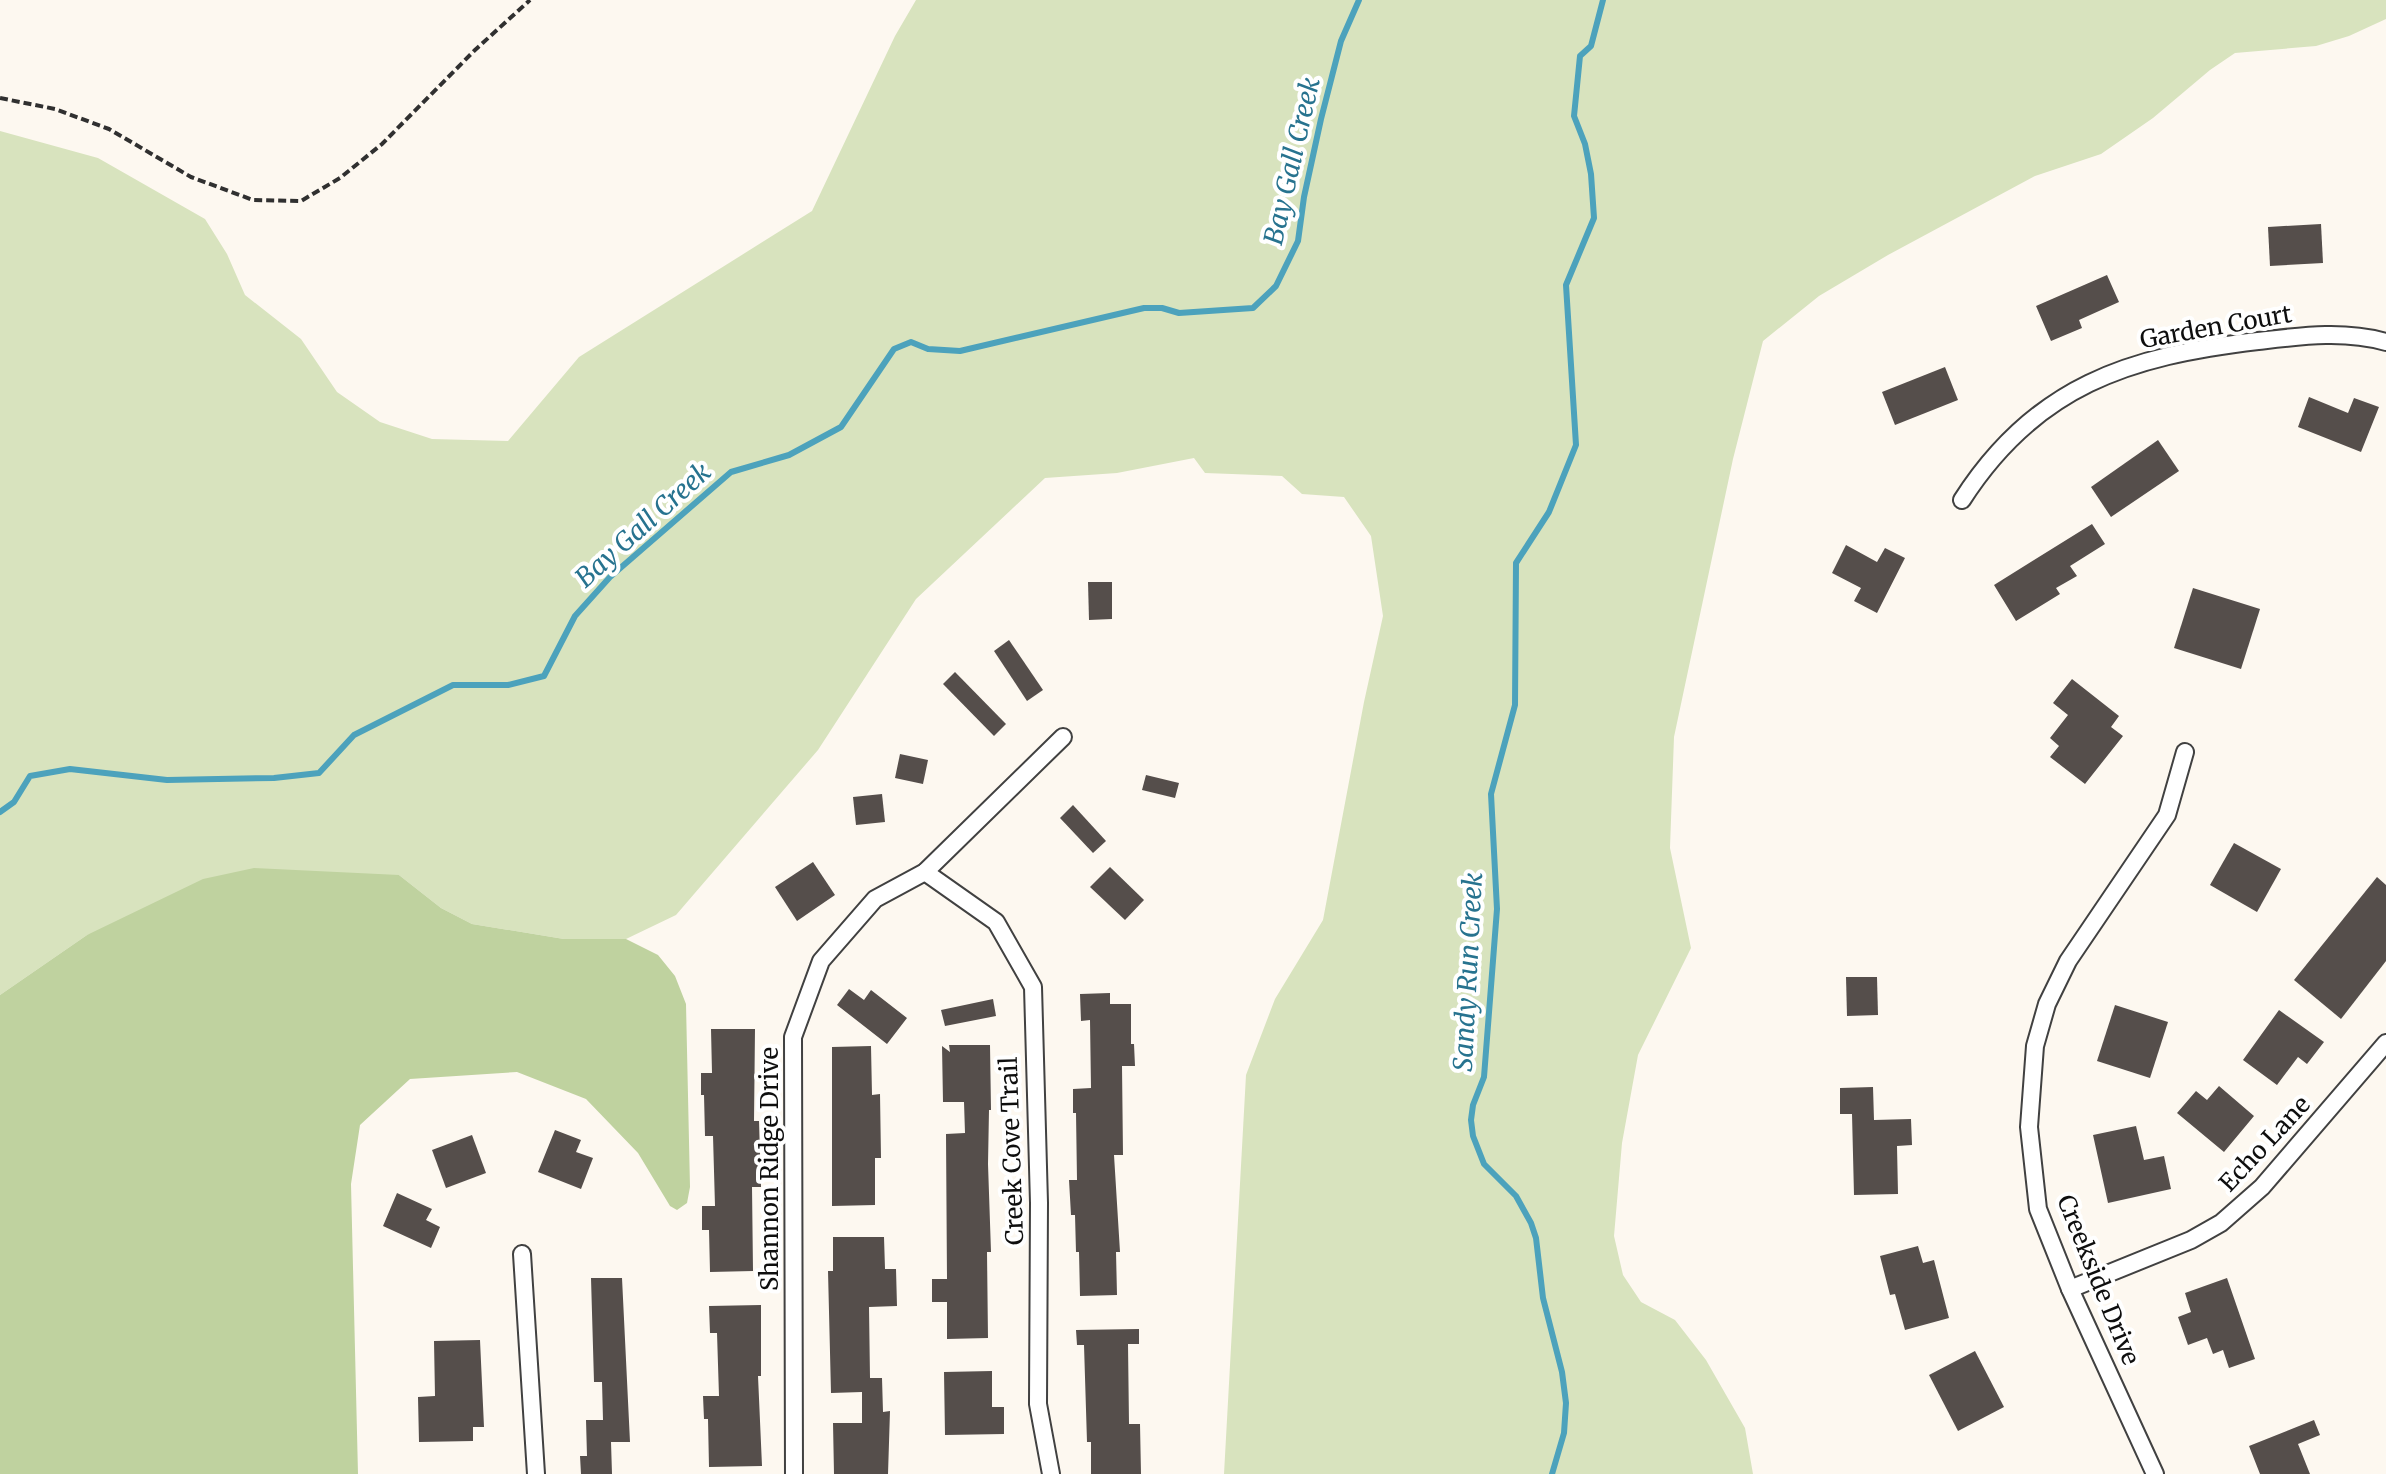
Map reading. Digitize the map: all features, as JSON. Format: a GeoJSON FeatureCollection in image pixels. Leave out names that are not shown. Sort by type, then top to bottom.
{"type":"FeatureCollection","features":[{"type":"Feature","properties":{"kind":"street","name":"Garden Court"},"geometry":{"type":"LineString","coordinates":[[1962,500],[1984,465],[2030,419],[2086,384],[2113,372],[2167,355],[2313,334],[2366,336],[2386,342]]}},
{"type":"Feature","properties":{"kind":"street","name":"Shannon Ridge Drive"},"geometry":{"type":"LineString","coordinates":[[794,1474],[793,1037],[821,961],[875,899],[925,872],[1063,737]]}},
{"type":"Feature","properties":{"kind":"street","name":"Creekside Drive"},"geometry":{"type":"LineString","coordinates":[[2155,1474],[2070,1289],[2038,1209],[2029,1127],[2035,1046],[2047,1004],[2068,961],[2167,815],[2185,752]]}},
{"type":"Feature","properties":{"kind":"street","name":"Creek Cove Trail"},"geometry":{"type":"LineString","coordinates":[[925,872],[996,922],[1033,987],[1039,1203],[1038,1404],[1051,1474]]}},
{"type":"Feature","properties":{"kind":"street","name":"Echo Lane"},"geometry":{"type":"LineString","coordinates":[[2070,1289],[2191,1240],[2221,1223],[2262,1187],[2386,1043]]}},
{"type":"Feature","properties":{"kind":"street"},"geometry":{"type":"LineString","coordinates":[[522,1254],[536,1474]]}},
{"type":"Feature","properties":{"kind":"path"},"geometry":{"type":"LineString","coordinates":[[0,98],[55,109],[109,129],[191,177],[253,200],[301,201],[340,178],[382,144],[475,50],[530,0]]}},
{"type":"Feature","properties":{"kind":"green space"},"geometry":{"type":"Polygon","coordinates":[[[916,0],[2386,0],[2386,19],[2349,36],[2316,46],[2235,53],[2153,118],[2101,154],[2035,176],[1888,255],[1819,296],[1763,341],[1733,459],[1674,737],[1670,848],[1691,948],[1638,1055],[1622,1143],[1614,1236],[1623,1275],[1641,1302],[1675,1320],[1706,1360],[1745,1428],[1753,1474],[1224,1474],[1246,1075],[1275,999],[1323,920],[1383,616],[1371,536],[1344,497],[1302,494],[1282,476],[1205,473],[1194,458],[1117,473],[1045,478],[916,599],[818,750],[676,915],[626,939],[564,939],[472,924],[441,908],[399,875],[87,935],[0,995],[0,131],[98,158],[205,219],[227,254],[245,295],[301,339],[337,392],[380,422],[432,439],[508,441],[579,357],[812,211],[895,36],[916,0]]]}},
{"type":"Feature","properties":{"kind":"green space"},"geometry":{"type":"Polygon","coordinates":[[[254,868],[399,875],[441,908],[472,924],[564,939],[626,939],[658,955],[675,976],[686,1004],[690,1187],[687,1203],[677,1210],[670,1206],[638,1153],[586,1099],[517,1072],[410,1079],[360,1125],[351,1184],[358,1474],[0,1474],[0,995],[87,935],[203,879],[254,868]]]}},
{"type":"Feature","properties":{"kind":"building"},"geometry":{"type":"Polygon","coordinates":[[[2321,224],[2323,263],[2270,266],[2268,227],[2321,224]]]}},
{"type":"Feature","properties":{"kind":"building"},"geometry":{"type":"Polygon","coordinates":[[[2107,275],[2119,302],[2079,320],[2082,328],[2051,341],[2036,306],[2107,275]]]}},
{"type":"Feature","properties":{"kind":"building"},"geometry":{"type":"Polygon","coordinates":[[[1945,367],[1958,400],[1895,425],[1882,392],[1945,367]]]}},
{"type":"Feature","properties":{"kind":"building"},"geometry":{"type":"Polygon","coordinates":[[[2309,397],[2348,413],[2354,398],[2379,407],[2361,452],[2298,427],[2309,397]]]}},
{"type":"Feature","properties":{"kind":"building"},"geometry":{"type":"Polygon","coordinates":[[[2158,440],[2179,471],[2111,517],[2091,487],[2158,440]]]}},
{"type":"Feature","properties":{"kind":"building"},"geometry":{"type":"Polygon","coordinates":[[[2092,524],[2105,544],[2070,566],[2077,576],[2056,588],[2060,594],[2016,621],[1994,585],[2092,524]]]}},
{"type":"Feature","properties":{"kind":"building"},"geometry":{"type":"Polygon","coordinates":[[[1846,545],[1877,562],[1885,548],[1905,558],[1877,613],[1854,601],[1861,588],[1832,573],[1846,545]]]}},
{"type":"Feature","properties":{"kind":"building"},"geometry":{"type":"Polygon","coordinates":[[[1088,582],[1112,582],[1112,619],[1089,620],[1088,582]]]}},
{"type":"Feature","properties":{"kind":"building"},"geometry":{"type":"Polygon","coordinates":[[[2193,588],[2260,609],[2241,669],[2174,648],[2193,588]]]}},
{"type":"Feature","properties":{"kind":"building"},"geometry":{"type":"Polygon","coordinates":[[[1009,640],[1043,690],[1027,701],[994,651],[1009,640]]]}},
{"type":"Feature","properties":{"kind":"building"},"geometry":{"type":"Polygon","coordinates":[[[955,672],[1006,724],[994,736],[943,684],[955,672]]]}},
{"type":"Feature","properties":{"kind":"building"},"geometry":{"type":"Polygon","coordinates":[[[2072,679],[2119,716],[2111,727],[2123,736],[2085,784],[2050,757],[2059,746],[2050,738],[2068,715],[2053,703],[2072,679]]]}},
{"type":"Feature","properties":{"kind":"building"},"geometry":{"type":"Polygon","coordinates":[[[900,754],[928,760],[923,784],[895,778],[900,754]]]}},
{"type":"Feature","properties":{"kind":"building"},"geometry":{"type":"Polygon","coordinates":[[[1146,775],[1179,783],[1175,798],[1142,790],[1146,775]]]}},
{"type":"Feature","properties":{"kind":"building"},"geometry":{"type":"Polygon","coordinates":[[[882,794],[885,822],[856,825],[853,797],[882,794]]]}},
{"type":"Feature","properties":{"kind":"building"},"geometry":{"type":"Polygon","coordinates":[[[1073,805],[1106,841],[1093,853],[1060,818],[1073,805]]]}},
{"type":"Feature","properties":{"kind":"building"},"geometry":{"type":"Polygon","coordinates":[[[2234,843],[2281,869],[2257,912],[2210,885],[2234,843]]]}},
{"type":"Feature","properties":{"kind":"building"},"geometry":{"type":"Polygon","coordinates":[[[813,862],[835,895],[797,921],[775,887],[813,862]]]}},
{"type":"Feature","properties":{"kind":"building"},"geometry":{"type":"Polygon","coordinates":[[[1110,867],[1144,900],[1125,920],[1090,887],[1110,867]]]}},
{"type":"Feature","properties":{"kind":"building"},"geometry":{"type":"Polygon","coordinates":[[[2377,877],[2386,885],[2386,961],[2341,1019],[2294,980],[2377,877]]]}},
{"type":"Feature","properties":{"kind":"building"},"geometry":{"type":"Polygon","coordinates":[[[1846,977],[1877,977],[1878,1015],[1847,1016],[1846,977]]]}},
{"type":"Feature","properties":{"kind":"building"},"geometry":{"type":"Polygon","coordinates":[[[849,989],[864,1000],[871,990],[907,1018],[887,1044],[837,1005],[849,989]]]}},
{"type":"Feature","properties":{"kind":"building"},"geometry":{"type":"Polygon","coordinates":[[[1110,993],[1110,1004],[1131,1004],[1131,1044],[1134,1044],[1135,1066],[1122,1066],[1123,1155],[1114,1155],[1120,1252],[1116,1252],[1117,1295],[1080,1296],[1079,1252],[1076,1252],[1075,1215],[1071,1215],[1069,1180],[1077,1180],[1073,1089],[1091,1088],[1090,1020],[1081,1021],[1080,994],[1110,993]]]}},
{"type":"Feature","properties":{"kind":"building"},"geometry":{"type":"Polygon","coordinates":[[[993,999],[996,1016],[945,1026],[941,1010],[993,999]]]}},
{"type":"Feature","properties":{"kind":"building"},"geometry":{"type":"Polygon","coordinates":[[[2115,1005],[2168,1022],[2150,1078],[2097,1061],[2115,1005]]]}},
{"type":"Feature","properties":{"kind":"building"},"geometry":{"type":"Polygon","coordinates":[[[2279,1010],[2324,1042],[2307,1064],[2298,1057],[2277,1085],[2243,1060],[2279,1010]]]}},
{"type":"Feature","properties":{"kind":"building"},"geometry":{"type":"Polygon","coordinates":[[[711,1029],[755,1029],[754,1121],[759,1121],[761,1187],[752,1187],[753,1271],[710,1272],[709,1230],[702,1230],[702,1206],[715,1206],[713,1136],[705,1136],[704,1095],[701,1095],[701,1073],[712,1073],[711,1029]]]}},
{"type":"Feature","properties":{"kind":"building"},"geometry":{"type":"Polygon","coordinates":[[[949,1045],[990,1045],[988,1164],[991,1252],[987,1252],[988,1338],[947,1339],[947,1302],[932,1302],[932,1279],[947,1279],[946,1134],[965,1133],[964,1102],[943,1102],[942,1046],[950,1052],[949,1045]]]}},
{"type":"Feature","properties":{"kind":"building"},"geometry":{"type":"Polygon","coordinates":[[[871,1046],[872,1095],[880,1094],[881,1158],[875,1158],[875,1205],[832,1206],[832,1047],[871,1046]]]}},
{"type":"Feature","properties":{"kind":"building"},"geometry":{"type":"Polygon","coordinates":[[[2219,1086],[2254,1116],[2224,1152],[2177,1113],[2196,1091],[2207,1100],[2219,1086]]]}},
{"type":"Feature","properties":{"kind":"building"},"geometry":{"type":"Polygon","coordinates":[[[1873,1087],[1874,1120],[1911,1119],[1912,1145],[1897,1146],[1898,1194],[1854,1195],[1852,1114],[1840,1114],[1840,1088],[1873,1087]]]}},
{"type":"Feature","properties":{"kind":"building"},"geometry":{"type":"Polygon","coordinates":[[[2136,1126],[2144,1160],[2164,1156],[2171,1189],[2108,1203],[2093,1135],[2136,1126]]]}},
{"type":"Feature","properties":{"kind":"building"},"geometry":{"type":"Polygon","coordinates":[[[555,1130],[581,1140],[576,1152],[593,1158],[581,1189],[538,1172],[555,1130]]]}},
{"type":"Feature","properties":{"kind":"building"},"geometry":{"type":"Polygon","coordinates":[[[472,1135],[486,1173],[446,1188],[432,1150],[472,1135]]]}},
{"type":"Feature","properties":{"kind":"building"},"geometry":{"type":"Polygon","coordinates":[[[397,1193],[432,1209],[426,1220],[440,1227],[431,1248],[383,1226],[397,1193]]]}},
{"type":"Feature","properties":{"kind":"building"},"geometry":{"type":"Polygon","coordinates":[[[833,1237],[884,1237],[885,1269],[896,1269],[897,1306],[869,1307],[870,1378],[882,1378],[883,1412],[890,1411],[888,1474],[834,1474],[833,1423],[862,1423],[862,1392],[831,1393],[828,1271],[833,1271],[833,1237]]]}},
{"type":"Feature","properties":{"kind":"building"},"geometry":{"type":"Polygon","coordinates":[[[1918,1246],[1923,1263],[1934,1260],[1949,1318],[1905,1330],[1895,1294],[1890,1295],[1880,1256],[1918,1246]]]}},
{"type":"Feature","properties":{"kind":"building"},"geometry":{"type":"Polygon","coordinates":[[[591,1278],[622,1278],[630,1442],[611,1442],[612,1474],[581,1474],[580,1456],[587,1456],[586,1420],[603,1420],[602,1382],[594,1382],[591,1278]]]}},
{"type":"Feature","properties":{"kind":"building"},"geometry":{"type":"Polygon","coordinates":[[[2227,1278],[2255,1359],[2229,1368],[2223,1350],[2213,1354],[2207,1338],[2188,1345],[2178,1317],[2191,1312],[2185,1293],[2227,1278]]]}},
{"type":"Feature","properties":{"kind":"building"},"geometry":{"type":"Polygon","coordinates":[[[761,1305],[761,1376],[758,1376],[762,1466],[709,1467],[708,1419],[704,1419],[703,1396],[719,1396],[717,1333],[710,1333],[709,1306],[761,1305]]]}},
{"type":"Feature","properties":{"kind":"building"},"geometry":{"type":"Polygon","coordinates":[[[1139,1329],[1139,1344],[1128,1344],[1129,1424],[1140,1424],[1141,1474],[1091,1474],[1084,1345],[1077,1345],[1076,1330],[1139,1329]]]}},
{"type":"Feature","properties":{"kind":"building"},"geometry":{"type":"Polygon","coordinates":[[[480,1340],[484,1427],[473,1427],[473,1441],[419,1442],[418,1397],[435,1396],[434,1341],[480,1340]]]}},
{"type":"Feature","properties":{"kind":"building"},"geometry":{"type":"Polygon","coordinates":[[[1975,1351],[2004,1407],[1958,1431],[1929,1375],[1975,1351]]]}},
{"type":"Feature","properties":{"kind":"building"},"geometry":{"type":"Polygon","coordinates":[[[992,1371],[992,1407],[1004,1407],[1004,1434],[945,1435],[944,1372],[992,1371]]]}},
{"type":"Feature","properties":{"kind":"building"},"geometry":{"type":"Polygon","coordinates":[[[2314,1420],[2320,1435],[2298,1444],[2310,1474],[2260,1474],[2249,1446],[2314,1420]]]}},
{"type":"Feature","properties":{"kind":"waterway","name":"Bay Gall Creek"},"geometry":{"type":"LineString","coordinates":[[0,812],[14,802],[30,776],[70,769],[167,780],[274,778],[319,773],[354,735],[453,685],[508,685],[544,676],[575,616],[610,577],[731,472],[789,455],[841,427],[894,349],[911,342],[928,349],[960,351],[1144,308],[1162,308],[1179,313],[1253,308],[1276,286],[1298,241],[1321,119],[1341,41],[1359,0]]}},
{"type":"Feature","properties":{"kind":"waterway","name":"Sandy Run Creek"},"geometry":{"type":"LineString","coordinates":[[1552,1474],[1564,1433],[1566,1403],[1562,1372],[1543,1298],[1536,1238],[1516,1196],[1484,1164],[1473,1136],[1471,1120],[1473,1105],[1484,1077],[1497,909],[1491,794],[1515,705],[1516,563],[1549,512],[1576,445],[1566,285],[1594,218],[1591,174],[1585,144],[1574,116],[1580,56],[1591,46],[1603,0]]}}]}
